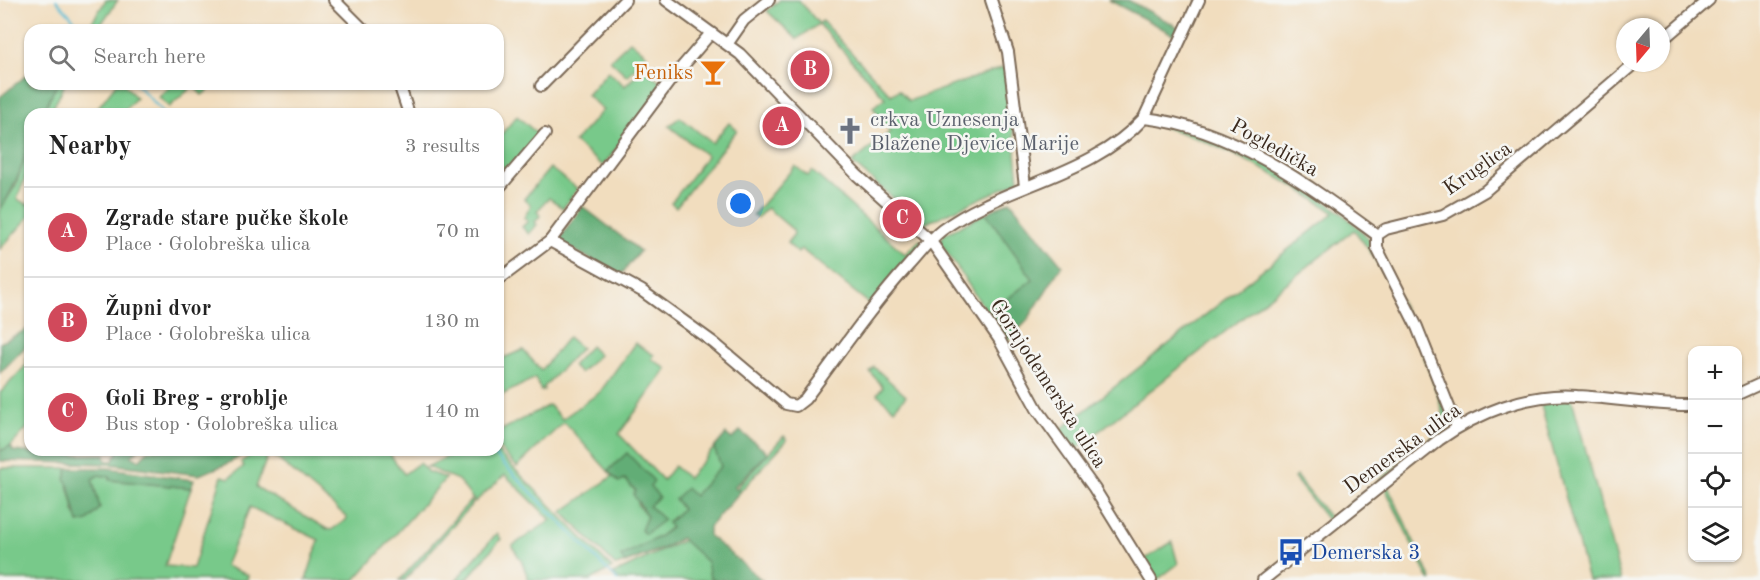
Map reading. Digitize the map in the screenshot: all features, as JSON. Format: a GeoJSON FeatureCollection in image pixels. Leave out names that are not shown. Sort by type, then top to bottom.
{"type":"FeatureCollection","features":[{"type":"Feature","properties":{"kind":"street"},"geometry":{"type":"LineString","coordinates":[[334,0],[358,24]]}},
{"type":"Feature","properties":{"kind":"street"},"geometry":{"type":"LineString","coordinates":[[542,86],[625,0]]}},
{"type":"Feature","properties":{"kind":"street","name":"Gornjodemerska ulica"},"geometry":{"type":"LineString","coordinates":[[666,0],[728,43],[857,176],[930,240],[999,339],[1037,409],[1094,488],[1151,580]]}},
{"type":"Feature","properties":{"kind":"street"},"geometry":{"type":"LineString","coordinates":[[728,43],[744,20],[769,0]]}},
{"type":"Feature","properties":{"kind":"street"},"geometry":{"type":"LineString","coordinates":[[991,0],[1008,52],[1025,186]]}},
{"type":"Feature","properties":{"kind":"street"},"geometry":{"type":"LineString","coordinates":[[550,241],[642,291],[714,343],[786,404],[792,406],[805,399],[869,311],[930,240],[943,229],[1025,186],[1088,161],[1109,148],[1144,118],[1198,0]]}},
{"type":"Feature","properties":{"kind":"street"},"geometry":{"type":"LineString","coordinates":[[1670,32],[1709,0]]}},
{"type":"Feature","properties":{"kind":"street"},"geometry":{"type":"LineString","coordinates":[[504,276],[550,241],[669,82],[711,33]]}},
{"type":"Feature","properties":{"kind":"street","name":"Kruglica"},"geometry":{"type":"LineString","coordinates":[[1377,236],[1386,229],[1443,215],[1485,191],[1624,72]]}},
{"type":"Feature","properties":{"kind":"street"},"geometry":{"type":"LineString","coordinates":[[401,90],[407,108]]}},
{"type":"Feature","properties":{"kind":"street","name":"Pogledička"},"geometry":{"type":"LineString","coordinates":[[1144,118],[1193,128],[1237,147],[1308,187],[1377,236]]}},
{"type":"Feature","properties":{"kind":"street"},"geometry":{"type":"LineString","coordinates":[[504,182],[545,134]]}},
{"type":"Feature","properties":{"kind":"street"},"geometry":{"type":"LineString","coordinates":[[1377,236],[1377,248],[1417,327],[1457,427]]}},
{"type":"Feature","properties":{"kind":"street"},"geometry":{"type":"LineString","coordinates":[[1742,392],[1760,384]]}},
{"type":"Feature","properties":{"kind":"street","name":"Demerska ulica"},"geometry":{"type":"LineString","coordinates":[[1263,580],[1457,427],[1509,404],[1574,395],[1666,405],[1688,405]]}},
{"type":"Feature","properties":{"kind":"green space"},"geometry":{"type":"Polygon","coordinates":[[[106,0],[118,0],[101,24],[91,24],[106,0]]]}},
{"type":"Feature","properties":{"kind":"green space"},"geometry":{"type":"Polygon","coordinates":[[[780,0],[799,0],[819,24],[797,39],[767,11],[780,0]]]}},
{"type":"Feature","properties":{"kind":"green space"},"geometry":{"type":"Polygon","coordinates":[[[1109,0],[1128,0],[1182,29],[1178,37],[1109,0]]]}},
{"type":"Feature","properties":{"kind":"green space"},"geometry":{"type":"Polygon","coordinates":[[[822,21],[891,95],[899,90],[909,101],[1007,66],[1019,181],[924,224],[852,163],[890,132],[873,107],[885,98],[819,24],[822,21]]]}},
{"type":"Feature","properties":{"kind":"green space"},"geometry":{"type":"Polygon","coordinates":[[[630,41],[647,55],[627,76],[610,60],[630,41]]]}},
{"type":"Feature","properties":{"kind":"green space"},"geometry":{"type":"Polygon","coordinates":[[[643,68],[665,85],[603,166],[574,142],[603,110],[587,95],[608,71],[625,86],[643,68]]]}},
{"type":"Feature","properties":{"kind":"green space"},"geometry":{"type":"Polygon","coordinates":[[[24,77],[24,90],[54,90],[45,108],[24,108],[24,158],[13,187],[0,210],[0,97],[24,77]]]}},
{"type":"Feature","properties":{"kind":"green space"},"geometry":{"type":"Polygon","coordinates":[[[54,90],[62,90],[53,108],[45,108],[54,90]]]}},
{"type":"Feature","properties":{"kind":"green space"},"geometry":{"type":"Polygon","coordinates":[[[111,90],[129,90],[136,98],[127,108],[98,108],[111,90]]]}},
{"type":"Feature","properties":{"kind":"green space"},"geometry":{"type":"Polygon","coordinates":[[[167,90],[188,90],[169,107],[159,97],[167,90]]]}},
{"type":"Feature","properties":{"kind":"green space"},"geometry":{"type":"Polygon","coordinates":[[[197,90],[208,90],[202,95],[197,90]]]}},
{"type":"Feature","properties":{"kind":"green space"},"geometry":{"type":"Polygon","coordinates":[[[517,116],[540,136],[509,172],[504,167],[504,131],[517,116]]]}},
{"type":"Feature","properties":{"kind":"green space"},"geometry":{"type":"Polygon","coordinates":[[[680,117],[712,143],[729,123],[737,130],[676,207],[671,203],[707,156],[669,126],[680,117]]]}},
{"type":"Feature","properties":{"kind":"green space"},"geometry":{"type":"Polygon","coordinates":[[[1158,122],[1211,138],[1272,167],[1330,204],[1353,223],[1370,241],[1428,356],[1451,426],[1332,521],[1328,521],[1294,478],[1296,476],[1331,519],[1446,426],[1431,376],[1410,324],[1384,273],[1354,230],[1074,451],[1059,431],[1334,213],[1293,186],[1244,159],[1192,137],[1145,123],[1158,122]]]}},
{"type":"Feature","properties":{"kind":"green space"},"geometry":{"type":"Polygon","coordinates":[[[24,160],[24,181],[17,199],[24,203],[24,223],[0,249],[0,210],[16,185],[24,160]]]}},
{"type":"Feature","properties":{"kind":"green space"},"geometry":{"type":"Polygon","coordinates":[[[795,166],[808,176],[812,171],[905,254],[920,240],[924,243],[871,305],[801,249],[798,253],[787,243],[794,234],[793,230],[767,208],[757,218],[753,215],[795,166]]]}},
{"type":"Feature","properties":{"kind":"green space"},"geometry":{"type":"Polygon","coordinates":[[[550,168],[578,189],[563,208],[549,198],[537,211],[540,216],[535,222],[537,225],[529,234],[522,227],[528,221],[524,218],[531,205],[524,199],[550,168]]]}},
{"type":"Feature","properties":{"kind":"green space"},"geometry":{"type":"Polygon","coordinates":[[[1010,201],[1062,265],[1027,321],[1007,341],[988,314],[1033,279],[986,213],[1010,201]]]}},
{"type":"Feature","properties":{"kind":"green space"},"geometry":{"type":"Polygon","coordinates":[[[582,206],[640,251],[621,275],[558,242],[582,206]]]}},
{"type":"Feature","properties":{"kind":"green space"},"geometry":{"type":"Polygon","coordinates":[[[986,213],[1033,279],[988,314],[940,242],[943,235],[986,213]]]}},
{"type":"Feature","properties":{"kind":"green space"},"geometry":{"type":"Polygon","coordinates":[[[24,331],[24,348],[0,373],[0,343],[24,331]]]}},
{"type":"Feature","properties":{"kind":"green space"},"geometry":{"type":"Polygon","coordinates":[[[568,337],[581,348],[543,388],[544,390],[541,391],[535,378],[504,394],[504,358],[523,350],[541,370],[568,337]]]}},
{"type":"Feature","properties":{"kind":"green space"},"geometry":{"type":"Polygon","coordinates":[[[635,343],[654,355],[652,359],[667,369],[619,434],[663,480],[674,466],[688,478],[714,448],[721,466],[694,496],[675,500],[682,509],[668,522],[671,527],[657,538],[622,556],[625,563],[616,566],[562,512],[613,476],[619,482],[625,479],[636,492],[633,494],[639,501],[637,504],[647,516],[641,530],[645,534],[663,520],[649,506],[650,486],[627,453],[608,471],[564,422],[517,467],[504,453],[504,429],[549,405],[562,419],[600,392],[635,343]]]}},
{"type":"Feature","properties":{"kind":"green space"},"geometry":{"type":"Polygon","coordinates":[[[590,346],[599,355],[580,373],[572,366],[590,346]]]}},
{"type":"Feature","properties":{"kind":"green space"},"geometry":{"type":"Polygon","coordinates":[[[24,367],[24,432],[11,446],[0,451],[0,393],[24,367]]]}},
{"type":"Feature","properties":{"kind":"green space"},"geometry":{"type":"Polygon","coordinates":[[[874,367],[906,396],[894,409],[877,394],[883,387],[870,372],[874,367]]]}},
{"type":"Feature","properties":{"kind":"green space"},"geometry":{"type":"Polygon","coordinates":[[[1572,399],[1621,580],[1588,580],[1540,402],[1572,399]]]}},
{"type":"Feature","properties":{"kind":"green space"},"geometry":{"type":"Polygon","coordinates":[[[740,431],[768,453],[734,487],[740,492],[709,527],[709,536],[762,580],[715,580],[710,577],[707,562],[681,538],[664,548],[625,563],[621,556],[657,538],[671,528],[668,523],[682,509],[675,499],[686,488],[694,496],[721,466],[714,448],[726,434],[732,439],[740,431]]]}},
{"type":"Feature","properties":{"kind":"green space"},"geometry":{"type":"Polygon","coordinates":[[[784,436],[787,440],[740,492],[736,489],[784,436]]]}},
{"type":"Feature","properties":{"kind":"green space"},"geometry":{"type":"Polygon","coordinates":[[[11,446],[13,451],[24,452],[24,456],[105,456],[106,461],[113,461],[116,456],[131,456],[139,460],[143,456],[241,456],[199,475],[109,464],[0,461],[0,451],[11,446]]]}},
{"type":"Feature","properties":{"kind":"green space"},"geometry":{"type":"Polygon","coordinates":[[[627,453],[654,481],[650,486],[659,497],[649,506],[664,520],[645,534],[641,530],[647,516],[633,494],[636,491],[625,479],[619,482],[608,471],[627,453]]]}},
{"type":"Feature","properties":{"kind":"green space"},"geometry":{"type":"Polygon","coordinates":[[[250,456],[268,456],[256,487],[331,530],[347,517],[274,456],[391,456],[404,474],[419,463],[428,472],[446,478],[355,580],[306,580],[319,540],[250,507],[225,566],[248,575],[247,580],[0,580],[0,468],[68,468],[67,479],[74,512],[88,521],[100,508],[92,478],[99,475],[111,477],[111,480],[191,488],[165,566],[193,568],[222,476],[229,478],[244,466],[241,462],[250,456]]]}},
{"type":"Feature","properties":{"kind":"green space"},"geometry":{"type":"Polygon","coordinates":[[[449,456],[502,456],[612,568],[591,580],[529,580],[512,546],[551,520],[505,475],[475,502],[458,480],[427,467],[449,456]]]}},
{"type":"Feature","properties":{"kind":"green space"},"geometry":{"type":"Polygon","coordinates":[[[68,468],[108,468],[194,480],[191,488],[110,480],[110,477],[99,475],[92,479],[100,508],[88,521],[78,523],[70,489],[65,479],[68,468]]]}},
{"type":"Feature","properties":{"kind":"green space"},"geometry":{"type":"Polygon","coordinates":[[[1388,486],[1432,580],[1429,580],[1385,488],[1388,486]]]}},
{"type":"Feature","properties":{"kind":"green space"},"geometry":{"type":"Polygon","coordinates":[[[471,500],[473,503],[405,580],[400,580],[471,500]]]}},
{"type":"Feature","properties":{"kind":"green space"},"geometry":{"type":"Polygon","coordinates":[[[497,533],[501,539],[466,580],[456,580],[497,533]]]}},
{"type":"Feature","properties":{"kind":"green space"},"geometry":{"type":"Polygon","coordinates":[[[684,540],[708,562],[710,577],[715,580],[619,580],[613,574],[684,540]]]}},
{"type":"Feature","properties":{"kind":"green space"},"geometry":{"type":"Polygon","coordinates":[[[1172,542],[1178,564],[1157,580],[1145,559],[1172,542]]]}},
{"type":"Feature","properties":{"kind":"waterway"},"geometry":{"type":"LineString","coordinates":[[56,0],[78,24]]}},
{"type":"Feature","properties":{"kind":"waterway"},"geometry":{"type":"LineString","coordinates":[[142,90],[159,108]]}},
{"type":"Feature","properties":{"kind":"waterway"},"geometry":{"type":"LineString","coordinates":[[496,456],[617,580]]}},
{"type":"Feature","properties":{"kind":"place","name":"Župni dvor"},"geometry":{"type":"Point","coordinates":[810,70]}},
{"type":"Feature","properties":{"kind":"place","name":"Feniks"},"geometry":{"type":"Point","coordinates":[713,72]}},
{"type":"Feature","properties":{"kind":"place","name":"Zgrade stare pučke škole"},"geometry":{"type":"Point","coordinates":[782,126]}},
{"type":"Feature","properties":{"kind":"place","name":"crkva Uznesenja Blažene Djevice Marije"},"geometry":{"type":"Point","coordinates":[850,131]}},
{"type":"Feature","properties":{"kind":"place","name":"Goli Breg - groblje"},"geometry":{"type":"Point","coordinates":[902,219]}},
{"type":"Feature","properties":{"kind":"place","name":"Demerska 3"},"geometry":{"type":"Point","coordinates":[1291,552]}}]}
